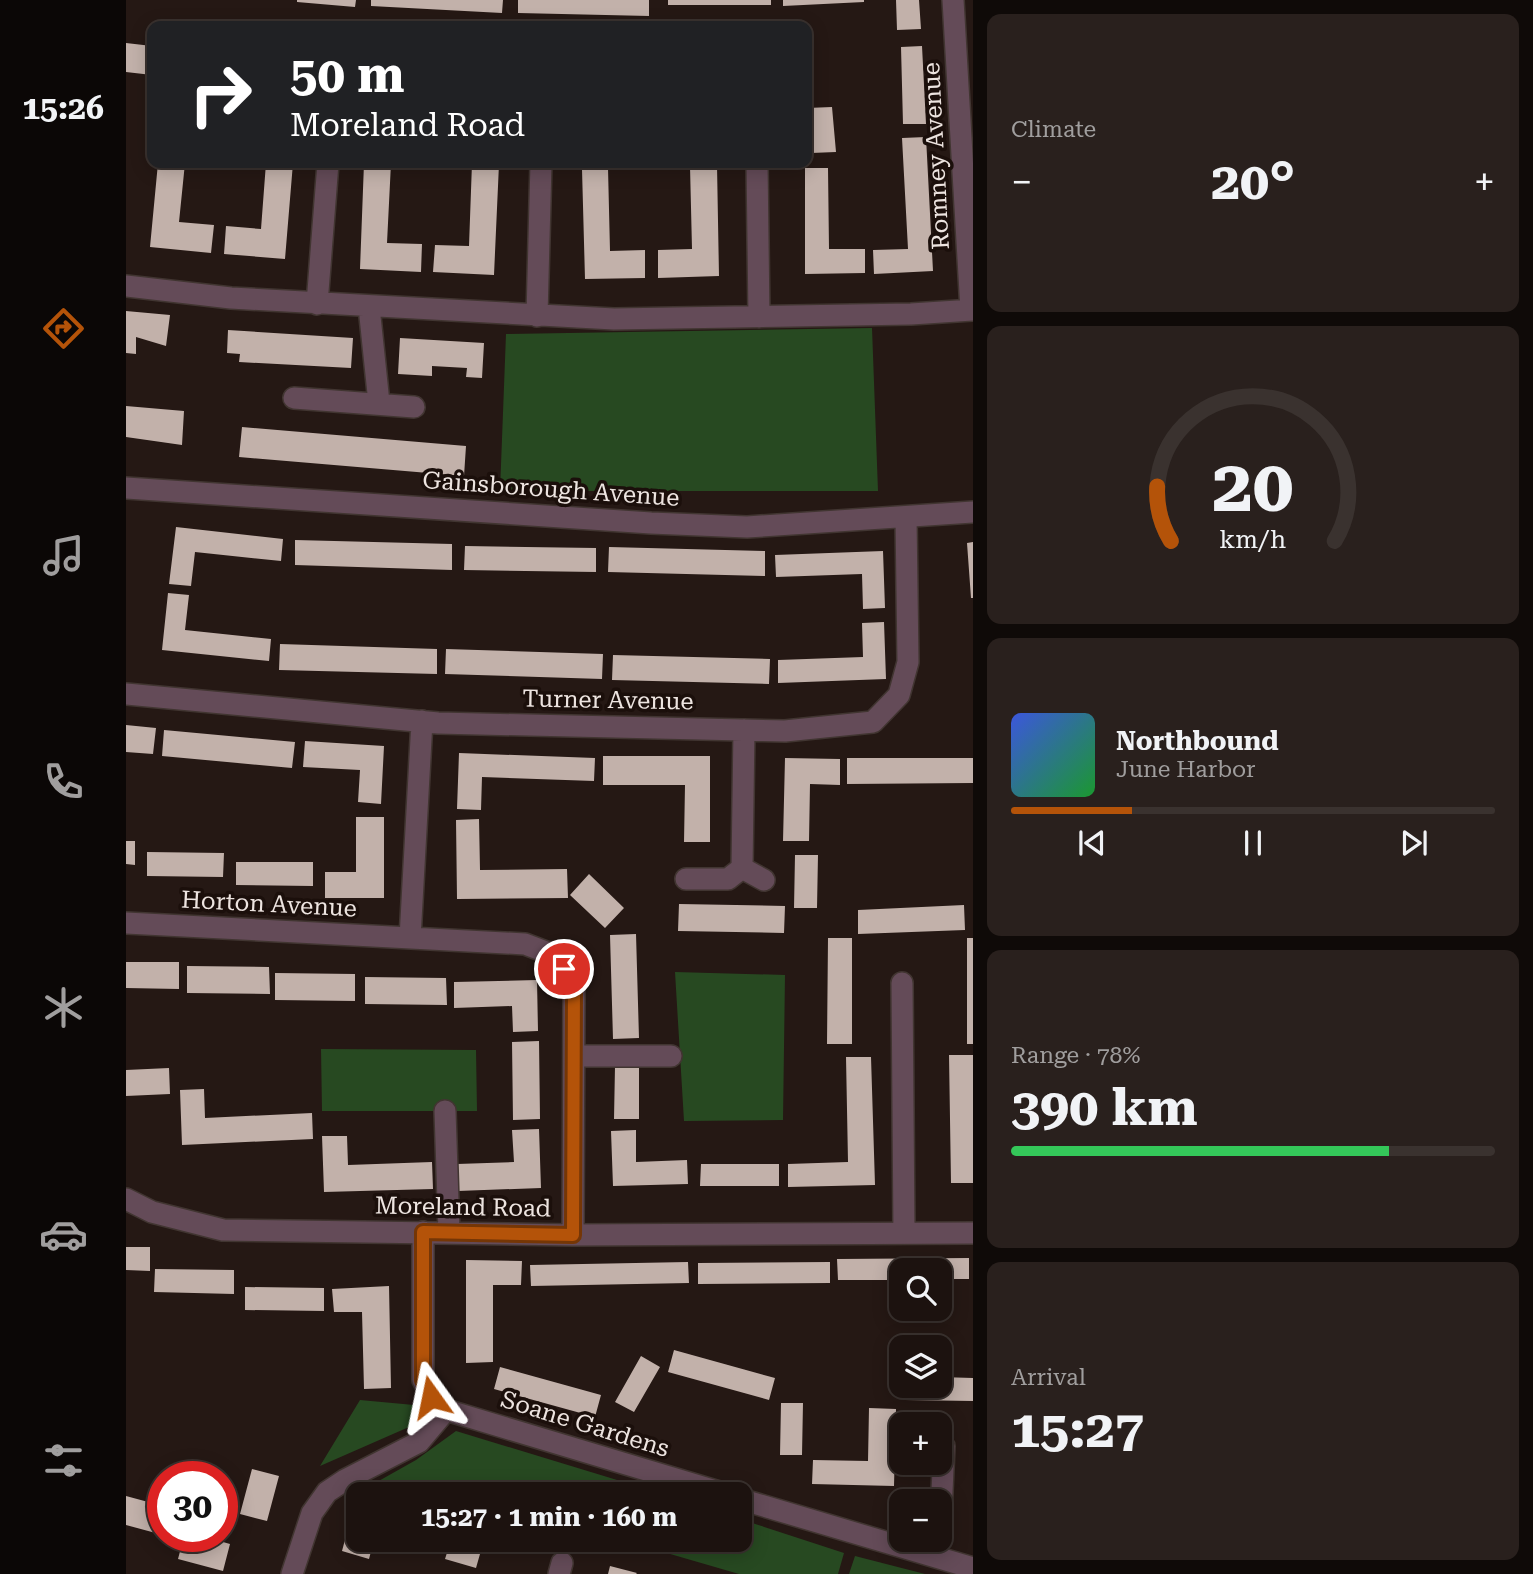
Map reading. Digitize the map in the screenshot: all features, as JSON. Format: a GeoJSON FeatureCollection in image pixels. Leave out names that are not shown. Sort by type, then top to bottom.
{"type":"FeatureCollection","features":[{"type":"Feature","properties":{"kind":"street","name":"Romney Avenue"},"geometry":{"type":"LineString","coordinates":[[953,0],[972,310]]}},
{"type":"Feature","properties":{"kind":"street"},"geometry":{"type":"LineString","coordinates":[[317,304],[328,168]]}},
{"type":"Feature","properties":{"kind":"street"},"geometry":{"type":"LineString","coordinates":[[537,316],[541,168]]}},
{"type":"Feature","properties":{"kind":"street"},"geometry":{"type":"LineString","coordinates":[[757,168],[759,317]]}},
{"type":"Feature","properties":{"kind":"street"},"geometry":{"type":"LineString","coordinates":[[126,286],[317,304],[614,319],[911,314],[972,310]]}},
{"type":"Feature","properties":{"kind":"street"},"geometry":{"type":"LineString","coordinates":[[369,307],[379,403]]}},
{"type":"Feature","properties":{"kind":"street"},"geometry":{"type":"LineString","coordinates":[[294,398],[414,407]]}},
{"type":"Feature","properties":{"kind":"street","name":"Gainsborough Avenue"},"geometry":{"type":"LineString","coordinates":[[126,488],[747,527],[973,512]]}},
{"type":"Feature","properties":{"kind":"street","name":"Turner Avenue"},"geometry":{"type":"LineString","coordinates":[[126,694],[422,721],[785,731],[873,722],[899,695],[908,662],[906,518]]}},
{"type":"Feature","properties":{"kind":"street"},"geometry":{"type":"LineString","coordinates":[[410,938],[422,721]]}},
{"type":"Feature","properties":{"kind":"street"},"geometry":{"type":"LineString","coordinates":[[742,868],[744,730]]}},
{"type":"Feature","properties":{"kind":"street"},"geometry":{"type":"LineString","coordinates":[[686,879],[728,878],[742,868]]}},
{"type":"Feature","properties":{"kind":"street"},"geometry":{"type":"LineString","coordinates":[[742,868],[764,880]]}},
{"type":"Feature","properties":{"kind":"street","name":"Horton Avenue"},"geometry":{"type":"LineString","coordinates":[[126,923],[525,944],[554,955],[574,983],[573,1235]]}},
{"type":"Feature","properties":{"kind":"street"},"geometry":{"type":"LineString","coordinates":[[902,984],[904,1233]]}},
{"type":"Feature","properties":{"kind":"street"},"geometry":{"type":"LineString","coordinates":[[574,1056],[671,1056]]}},
{"type":"Feature","properties":{"kind":"street"},"geometry":{"type":"LineString","coordinates":[[445,1111],[449,1233]]}},
{"type":"Feature","properties":{"kind":"street","name":"Moreland Road"},"geometry":{"type":"LineString","coordinates":[[126,1199],[152,1212],[223,1230],[573,1235],[973,1233]]}},
{"type":"Feature","properties":{"kind":"street"},"geometry":{"type":"LineString","coordinates":[[292,1574],[312,1513],[327,1492],[419,1442],[446,1410],[431,1397],[423,1380],[423,1232]]}},
{"type":"Feature","properties":{"kind":"street","name":"Soane Gardens"},"geometry":{"type":"LineString","coordinates":[[446,1410],[686,1482]]}},
{"type":"Feature","properties":{"kind":"street"},"geometry":{"type":"LineString","coordinates":[[752,1502],[889,1534]]}},
{"type":"Feature","properties":{"kind":"street"},"geometry":{"type":"LineString","coordinates":[[948,1552],[973,1569]]}},
{"type":"Feature","properties":{"kind":"green space"},"geometry":{"type":"Polygon","coordinates":[[[872,328],[878,491],[500,491],[506,334],[872,328]]]}},
{"type":"Feature","properties":{"kind":"green space"},"geometry":{"type":"Polygon","coordinates":[[[675,972],[785,975],[783,1120],[684,1121],[675,972]]]}},
{"type":"Feature","properties":{"kind":"green space"},"geometry":{"type":"Polygon","coordinates":[[[321,1049],[476,1050],[477,1111],[322,1111],[321,1049]]]}},
{"type":"Feature","properties":{"kind":"green space"},"geometry":{"type":"Polygon","coordinates":[[[360,1400],[414,1405],[409,1427],[320,1466],[360,1400]]]}},
{"type":"Feature","properties":{"kind":"green space"},"geometry":{"type":"Polygon","coordinates":[[[456,1431],[624,1482],[377,1482],[416,1460],[456,1431]]]}},
{"type":"Feature","properties":{"kind":"green space"},"geometry":{"type":"Polygon","coordinates":[[[752,1523],[844,1553],[838,1574],[739,1574],[663,1552],[752,1552],[752,1523]]]}},
{"type":"Feature","properties":{"kind":"green space"},"geometry":{"type":"Polygon","coordinates":[[[855,1556],[925,1574],[849,1574],[855,1556]]]}},
{"type":"Feature","properties":{"kind":"building"},"geometry":{"type":"Polygon","coordinates":[[[297,0],[356,0],[355,7],[297,0]]]}},
{"type":"Feature","properties":{"kind":"building"},"geometry":{"type":"Polygon","coordinates":[[[371,0],[503,0],[502,13],[371,6],[371,0]]]}},
{"type":"Feature","properties":{"kind":"building"},"geometry":{"type":"Polygon","coordinates":[[[518,0],[649,0],[649,16],[518,13],[518,0]]]}},
{"type":"Feature","properties":{"kind":"building"},"geometry":{"type":"Polygon","coordinates":[[[668,0],[771,0],[771,5],[668,5],[668,0]]]}},
{"type":"Feature","properties":{"kind":"building"},"geometry":{"type":"Polygon","coordinates":[[[783,0],[864,0],[864,2],[783,6],[783,0]]]}},
{"type":"Feature","properties":{"kind":"building"},"geometry":{"type":"Polygon","coordinates":[[[896,0],[919,0],[921,29],[897,30],[896,0]]]}},
{"type":"Feature","properties":{"kind":"building"},"geometry":{"type":"Polygon","coordinates":[[[126,43],[147,45],[147,74],[126,72],[126,43]]]}},
{"type":"Feature","properties":{"kind":"building"},"geometry":{"type":"Polygon","coordinates":[[[922,46],[926,124],[903,124],[901,47],[922,46]]]}},
{"type":"Feature","properties":{"kind":"building"},"geometry":{"type":"Polygon","coordinates":[[[832,107],[836,152],[812,153],[812,108],[832,107]]]}},
{"type":"Feature","properties":{"kind":"building"},"geometry":{"type":"Polygon","coordinates":[[[926,137],[933,271],[874,274],[873,250],[908,249],[902,138],[926,137]]]}},
{"type":"Feature","properties":{"kind":"building"},"geometry":{"type":"Polygon","coordinates":[[[158,168],[184,168],[179,222],[214,225],[211,253],[150,247],[158,168]]]}},
{"type":"Feature","properties":{"kind":"building"},"geometry":{"type":"Polygon","coordinates":[[[266,168],[293,168],[285,259],[224,254],[226,226],[261,229],[266,168]]]}},
{"type":"Feature","properties":{"kind":"building"},"geometry":{"type":"Polygon","coordinates":[[[364,168],[391,168],[387,243],[422,244],[421,272],[360,269],[364,168]]]}},
{"type":"Feature","properties":{"kind":"building"},"geometry":{"type":"Polygon","coordinates":[[[472,168],[499,168],[494,275],[433,272],[435,245],[469,246],[472,168]]]}},
{"type":"Feature","properties":{"kind":"building"},"geometry":{"type":"Polygon","coordinates":[[[608,168],[610,251],[645,250],[645,278],[585,279],[582,169],[608,168]]]}},
{"type":"Feature","properties":{"kind":"building"},"geometry":{"type":"Polygon","coordinates":[[[690,168],[717,168],[719,276],[658,278],[658,250],[692,249],[690,168]]]}},
{"type":"Feature","properties":{"kind":"building"},"geometry":{"type":"Polygon","coordinates":[[[805,168],[828,168],[829,249],[865,249],[865,273],[805,274],[805,168]]]}},
{"type":"Feature","properties":{"kind":"building"},"geometry":{"type":"Polygon","coordinates":[[[126,311],[170,315],[166,346],[136,337],[136,354],[126,353],[126,311]]]}},
{"type":"Feature","properties":{"kind":"building"},"geometry":{"type":"Polygon","coordinates":[[[228,330],[353,338],[351,368],[239,362],[240,354],[227,353],[228,330]]]}},
{"type":"Feature","properties":{"kind":"building"},"geometry":{"type":"Polygon","coordinates":[[[400,338],[484,343],[482,378],[466,377],[467,368],[432,366],[432,376],[398,374],[400,338]]]}},
{"type":"Feature","properties":{"kind":"building"},"geometry":{"type":"Polygon","coordinates":[[[126,406],[184,411],[182,445],[126,437],[126,406]]]}},
{"type":"Feature","properties":{"kind":"building"},"geometry":{"type":"Polygon","coordinates":[[[242,427],[466,446],[464,476],[239,457],[242,427]]]}},
{"type":"Feature","properties":{"kind":"building"},"geometry":{"type":"Polygon","coordinates":[[[176,527],[283,539],[281,561],[195,552],[191,586],[169,584],[176,527]]]}},
{"type":"Feature","properties":{"kind":"building"},"geometry":{"type":"Polygon","coordinates":[[[295,540],[452,544],[452,570],[295,565],[295,540]]]}},
{"type":"Feature","properties":{"kind":"building"},"geometry":{"type":"Polygon","coordinates":[[[973,542],[973,598],[971,598],[967,543],[973,542]]]}},
{"type":"Feature","properties":{"kind":"building"},"geometry":{"type":"Polygon","coordinates":[[[465,546],[596,548],[596,572],[464,570],[465,546]]]}},
{"type":"Feature","properties":{"kind":"building"},"geometry":{"type":"Polygon","coordinates":[[[609,547],[765,551],[765,576],[608,572],[609,547]]]}},
{"type":"Feature","properties":{"kind":"building"},"geometry":{"type":"Polygon","coordinates":[[[883,551],[885,608],[863,609],[862,574],[776,577],[775,555],[883,551]]]}},
{"type":"Feature","properties":{"kind":"building"},"geometry":{"type":"Polygon","coordinates":[[[168,593],[189,595],[185,630],[271,639],[269,661],[162,650],[168,593]]]}},
{"type":"Feature","properties":{"kind":"building"},"geometry":{"type":"Polygon","coordinates":[[[884,622],[886,679],[778,683],[778,660],[863,657],[862,623],[884,622]]]}},
{"type":"Feature","properties":{"kind":"building"},"geometry":{"type":"Polygon","coordinates":[[[280,644],[437,649],[437,674],[279,670],[280,644]]]}},
{"type":"Feature","properties":{"kind":"building"},"geometry":{"type":"Polygon","coordinates":[[[446,649],[603,654],[602,679],[445,674],[446,649]]]}},
{"type":"Feature","properties":{"kind":"building"},"geometry":{"type":"Polygon","coordinates":[[[613,655],[770,659],[769,684],[612,680],[613,655]]]}},
{"type":"Feature","properties":{"kind":"building"},"geometry":{"type":"Polygon","coordinates":[[[126,725],[156,728],[153,754],[126,752],[126,725]]]}},
{"type":"Feature","properties":{"kind":"building"},"geometry":{"type":"Polygon","coordinates":[[[164,730],[295,742],[292,768],[162,756],[164,730]]]}},
{"type":"Feature","properties":{"kind":"building"},"geometry":{"type":"Polygon","coordinates":[[[305,741],[384,746],[381,804],[358,802],[360,770],[303,767],[305,741]]]}},
{"type":"Feature","properties":{"kind":"building"},"geometry":{"type":"Polygon","coordinates":[[[459,753],[595,758],[594,781],[482,777],[481,810],[457,809],[459,753]]]}},
{"type":"Feature","properties":{"kind":"building"},"geometry":{"type":"Polygon","coordinates":[[[603,756],[710,756],[710,842],[684,842],[685,785],[603,785],[603,756]]]}},
{"type":"Feature","properties":{"kind":"building"},"geometry":{"type":"Polygon","coordinates":[[[785,758],[840,759],[840,785],[810,784],[809,841],[783,841],[785,758]]]}},
{"type":"Feature","properties":{"kind":"building"},"geometry":{"type":"Polygon","coordinates":[[[847,758],[973,758],[973,783],[847,784],[847,758]]]}},
{"type":"Feature","properties":{"kind":"building"},"geometry":{"type":"Polygon","coordinates":[[[356,817],[384,817],[384,898],[325,898],[325,872],[356,872],[356,817]]]}},
{"type":"Feature","properties":{"kind":"building"},"geometry":{"type":"Polygon","coordinates":[[[479,819],[480,870],[567,869],[568,898],[457,899],[456,820],[479,819]]]}},
{"type":"Feature","properties":{"kind":"building"},"geometry":{"type":"Polygon","coordinates":[[[126,841],[135,841],[135,865],[126,864],[126,841]]]}},
{"type":"Feature","properties":{"kind":"building"},"geometry":{"type":"Polygon","coordinates":[[[147,852],[224,853],[223,877],[147,876],[147,852]]]}},
{"type":"Feature","properties":{"kind":"building"},"geometry":{"type":"Polygon","coordinates":[[[795,855],[818,855],[817,908],[794,908],[795,855]]]}},
{"type":"Feature","properties":{"kind":"building"},"geometry":{"type":"Polygon","coordinates":[[[236,862],[313,862],[313,886],[236,885],[236,862]]]}},
{"type":"Feature","properties":{"kind":"building"},"geometry":{"type":"Polygon","coordinates":[[[589,874],[624,908],[605,928],[570,895],[589,874]]]}},
{"type":"Feature","properties":{"kind":"building"},"geometry":{"type":"Polygon","coordinates":[[[679,904],[785,906],[784,933],[678,931],[679,904]]]}},
{"type":"Feature","properties":{"kind":"building"},"geometry":{"type":"Polygon","coordinates":[[[964,905],[965,930],[858,934],[858,910],[964,905]]]}},
{"type":"Feature","properties":{"kind":"building"},"geometry":{"type":"Polygon","coordinates":[[[636,934],[639,1038],[613,1039],[610,935],[636,934]]]}},
{"type":"Feature","properties":{"kind":"building"},"geometry":{"type":"Polygon","coordinates":[[[828,938],[852,938],[852,1044],[827,1044],[828,938]]]}},
{"type":"Feature","properties":{"kind":"building"},"geometry":{"type":"Polygon","coordinates":[[[967,938],[973,938],[973,1044],[967,1044],[967,938]]]}},
{"type":"Feature","properties":{"kind":"building"},"geometry":{"type":"Polygon","coordinates":[[[126,962],[179,962],[179,989],[126,988],[126,962]]]}},
{"type":"Feature","properties":{"kind":"building"},"geometry":{"type":"Polygon","coordinates":[[[187,966],[269,967],[270,994],[187,993],[187,966]]]}},
{"type":"Feature","properties":{"kind":"building"},"geometry":{"type":"Polygon","coordinates":[[[275,973],[355,974],[355,1001],[275,1000],[275,973]]]}},
{"type":"Feature","properties":{"kind":"building"},"geometry":{"type":"Polygon","coordinates":[[[365,977],[446,978],[447,1005],[365,1004],[365,977]]]}},
{"type":"Feature","properties":{"kind":"building"},"geometry":{"type":"Polygon","coordinates":[[[537,980],[538,1031],[513,1032],[512,1006],[454,1008],[454,982],[537,980]]]}},
{"type":"Feature","properties":{"kind":"building"},"geometry":{"type":"Polygon","coordinates":[[[539,1041],[540,1119],[513,1120],[512,1042],[539,1041]]]}},
{"type":"Feature","properties":{"kind":"building"},"geometry":{"type":"Polygon","coordinates":[[[949,1055],[973,1055],[973,1183],[951,1183],[949,1055]]]}},
{"type":"Feature","properties":{"kind":"building"},"geometry":{"type":"Polygon","coordinates":[[[846,1057],[871,1057],[875,1185],[788,1187],[788,1164],[848,1162],[846,1057]]]}},
{"type":"Feature","properties":{"kind":"building"},"geometry":{"type":"Polygon","coordinates":[[[615,1066],[639,1066],[639,1119],[614,1119],[615,1066]]]}},
{"type":"Feature","properties":{"kind":"building"},"geometry":{"type":"Polygon","coordinates":[[[169,1068],[170,1094],[126,1096],[126,1070],[169,1068]]]}},
{"type":"Feature","properties":{"kind":"building"},"geometry":{"type":"Polygon","coordinates":[[[204,1089],[205,1118],[312,1113],[313,1139],[182,1145],[180,1090],[204,1089]]]}},
{"type":"Feature","properties":{"kind":"building"},"geometry":{"type":"Polygon","coordinates":[[[539,1129],[541,1188],[458,1191],[457,1164],[514,1162],[512,1130],[539,1129]]]}},
{"type":"Feature","properties":{"kind":"building"},"geometry":{"type":"Polygon","coordinates":[[[636,1130],[636,1162],[687,1160],[688,1184],[613,1186],[611,1131],[636,1130]]]}},
{"type":"Feature","properties":{"kind":"building"},"geometry":{"type":"Polygon","coordinates":[[[322,1136],[347,1136],[348,1165],[432,1162],[433,1189],[324,1192],[322,1136]]]}},
{"type":"Feature","properties":{"kind":"building"},"geometry":{"type":"Polygon","coordinates":[[[701,1164],[779,1164],[779,1186],[700,1186],[701,1164]]]}},
{"type":"Feature","properties":{"kind":"building"},"geometry":{"type":"Polygon","coordinates":[[[126,1247],[150,1247],[150,1271],[126,1270],[126,1247]]]}},
{"type":"Feature","properties":{"kind":"building"},"geometry":{"type":"Polygon","coordinates":[[[952,1258],[969,1258],[969,1279],[952,1279],[952,1258]]]}},
{"type":"Feature","properties":{"kind":"building"},"geometry":{"type":"Polygon","coordinates":[[[837,1259],[889,1259],[889,1280],[838,1280],[837,1259]]]}},
{"type":"Feature","properties":{"kind":"building"},"geometry":{"type":"Polygon","coordinates":[[[466,1260],[522,1261],[521,1285],[493,1285],[493,1362],[466,1363],[466,1260]]]}},
{"type":"Feature","properties":{"kind":"building"},"geometry":{"type":"Polygon","coordinates":[[[688,1262],[689,1283],[531,1286],[530,1265],[688,1262]]]}},
{"type":"Feature","properties":{"kind":"building"},"geometry":{"type":"Polygon","coordinates":[[[830,1262],[830,1283],[698,1284],[698,1263],[830,1262]]]}},
{"type":"Feature","properties":{"kind":"building"},"geometry":{"type":"Polygon","coordinates":[[[155,1269],[234,1270],[234,1294],[154,1292],[155,1269]]]}},
{"type":"Feature","properties":{"kind":"building"},"geometry":{"type":"Polygon","coordinates":[[[389,1286],[391,1388],[364,1389],[362,1312],[334,1312],[332,1289],[389,1286]]]}},
{"type":"Feature","properties":{"kind":"building"},"geometry":{"type":"Polygon","coordinates":[[[245,1287],[324,1288],[324,1311],[245,1310],[245,1287]]]}},
{"type":"Feature","properties":{"kind":"building"},"geometry":{"type":"Polygon","coordinates":[[[674,1350],[775,1378],[769,1400],[668,1372],[674,1350]]]}},
{"type":"Feature","properties":{"kind":"building"},"geometry":{"type":"Polygon","coordinates":[[[641,1356],[660,1367],[634,1412],[615,1402],[641,1356]]]}},
{"type":"Feature","properties":{"kind":"building"},"geometry":{"type":"Polygon","coordinates":[[[500,1367],[601,1395],[595,1417],[494,1389],[500,1367]]]}},
{"type":"Feature","properties":{"kind":"building"},"geometry":{"type":"Polygon","coordinates":[[[952,1377],[973,1378],[973,1401],[905,1400],[952,1398],[952,1377]]]}},
{"type":"Feature","properties":{"kind":"building"},"geometry":{"type":"Polygon","coordinates":[[[781,1403],[803,1403],[802,1455],[780,1455],[781,1403]]]}},
{"type":"Feature","properties":{"kind":"building"},"geometry":{"type":"Polygon","coordinates":[[[869,1408],[896,1409],[896,1412],[889,1412],[889,1475],[894,1475],[894,1486],[812,1484],[813,1460],[868,1461],[869,1408]]]}},
{"type":"Feature","properties":{"kind":"building"},"geometry":{"type":"Polygon","coordinates":[[[252,1469],[279,1476],[267,1521],[240,1514],[252,1469]]]}},
{"type":"Feature","properties":{"kind":"building"},"geometry":{"type":"Polygon","coordinates":[[[126,1496],[147,1502],[147,1531],[126,1525],[126,1496]]]}},
{"type":"Feature","properties":{"kind":"building"},"geometry":{"type":"Polygon","coordinates":[[[346,1536],[346,1552],[371,1552],[369,1559],[342,1551],[346,1536]]]}},
{"type":"Feature","properties":{"kind":"building"},"geometry":{"type":"Polygon","coordinates":[[[180,1552],[228,1552],[223,1571],[178,1559],[180,1552]]]}},
{"type":"Feature","properties":{"kind":"building"},"geometry":{"type":"Polygon","coordinates":[[[447,1552],[481,1552],[476,1568],[445,1559],[447,1552]]]}},
{"type":"Feature","properties":{"kind":"building"},"geometry":{"type":"Polygon","coordinates":[[[610,1566],[637,1573],[608,1574],[610,1566]]]}},
{"type":"Feature","properties":{"kind":"route"},"geometry":{"type":"LineString","coordinates":[[431,1397],[423,1380],[423,1232],[573,1235],[574,983],[564,969]]}}]}
